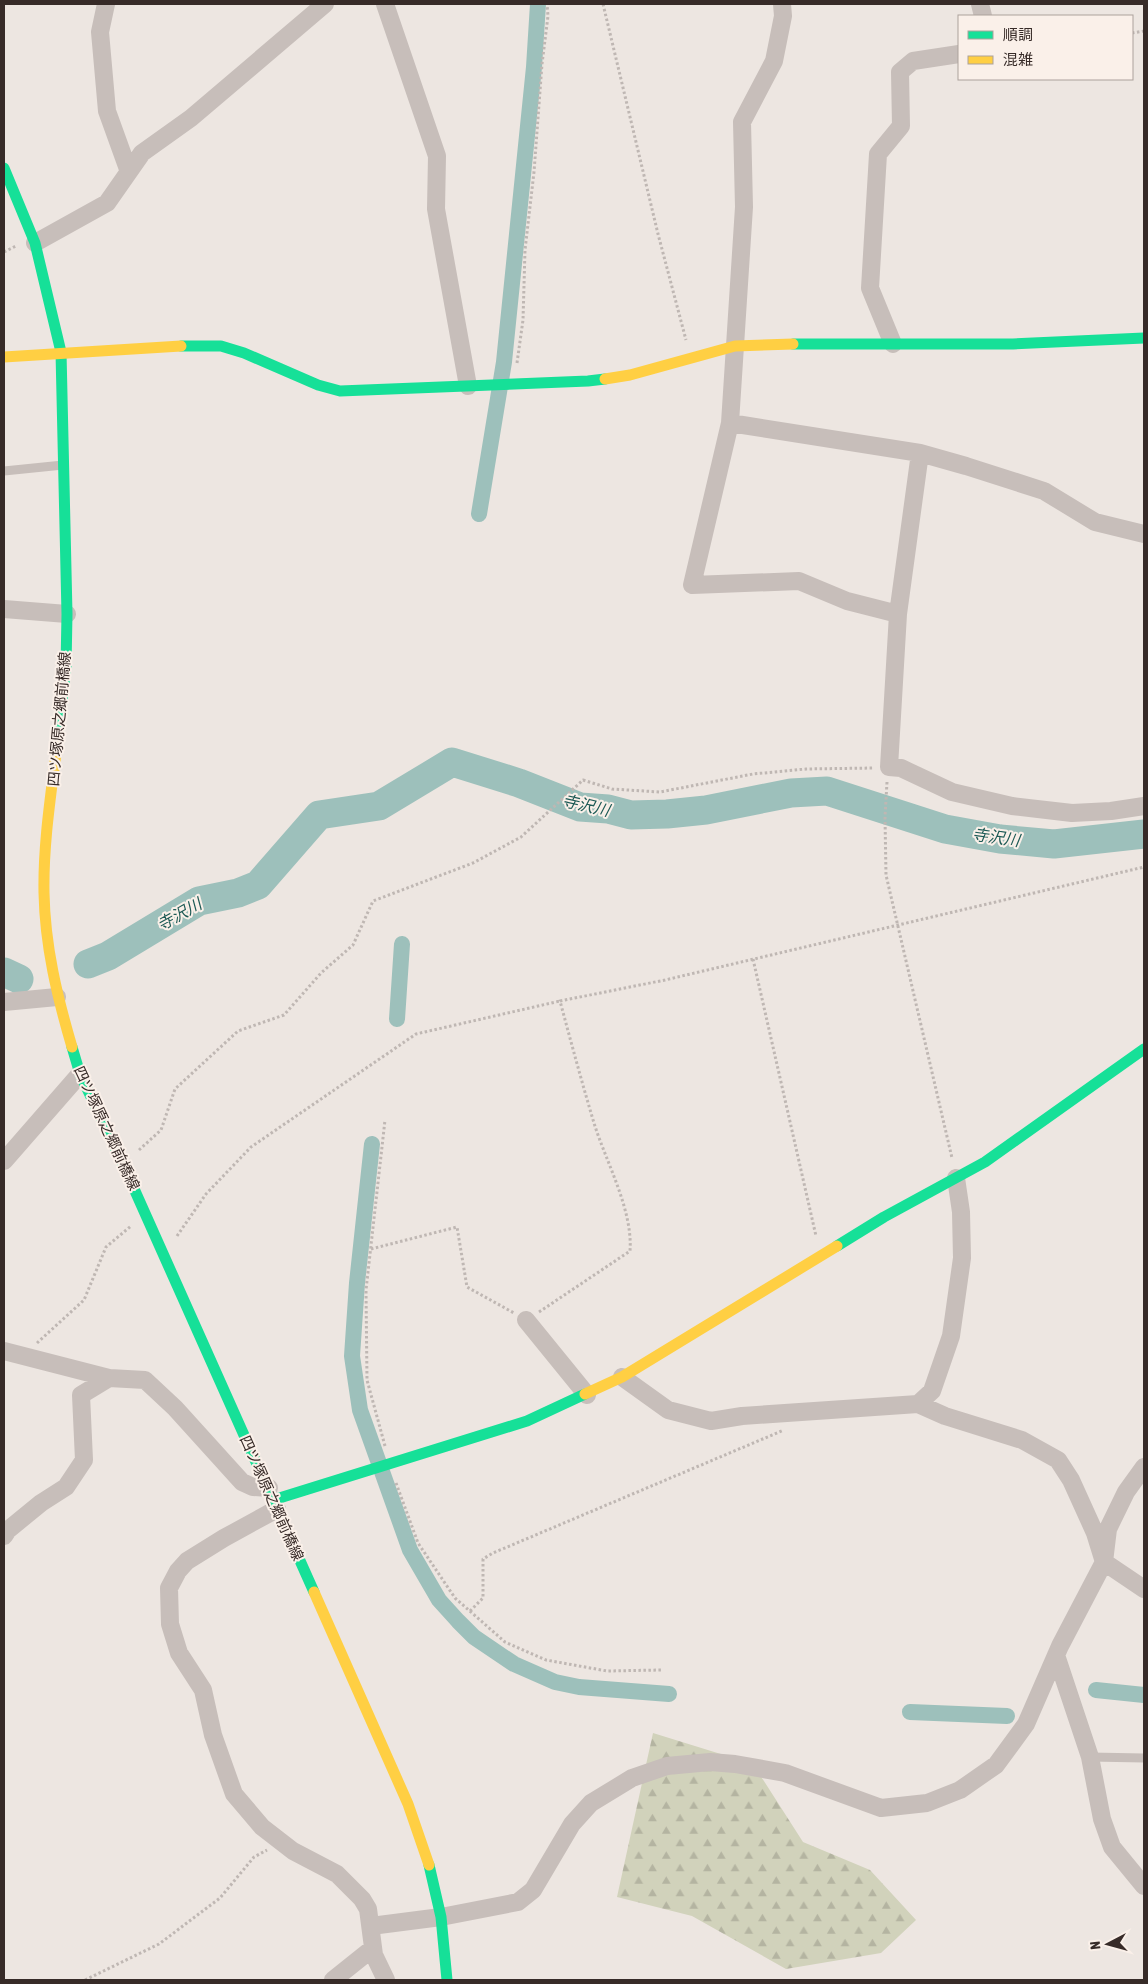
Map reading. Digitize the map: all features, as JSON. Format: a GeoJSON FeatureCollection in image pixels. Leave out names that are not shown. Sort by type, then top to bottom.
{"type":"FeatureCollection","features":[{"type":"Feature","properties":{"kind":"street"},"geometry":{"type":"LineString","coordinates":[[106,4],[100,32],[106,110],[130,172]]}},
{"type":"Feature","properties":{"kind":"street"},"geometry":{"type":"LineString","coordinates":[[35,244],[107,203],[142,153],[191,118],[325,4]]}},
{"type":"Feature","properties":{"kind":"street"},"geometry":{"type":"LineString","coordinates":[[386,4],[436,156],[436,209],[468,386]]}},
{"type":"Feature","properties":{"kind":"street"},"geometry":{"type":"LineString","coordinates":[[782,4],[783,16],[774,62],[742,122],[744,207],[730,423],[692,585],[799,581],[847,602],[898,614]]}},
{"type":"Feature","properties":{"kind":"street"},"geometry":{"type":"LineString","coordinates":[[893,344],[870,288],[878,154],[901,126],[900,72],[913,61],[958,54]]}},
{"type":"Feature","properties":{"kind":"street","name":"四ツ塚原之郷前橋線"},"geometry":{"type":"LineString","coordinates":[[4,168],[35,244],[61,352],[67,614],[66,667],[45,854],[44,894],[49,956],[57,997],[80,1074],[164,1255],[408,1804],[427,1859],[441,1917],[447,1980]]}},
{"type":"Feature","properties":{"kind":"street"},"geometry":{"type":"LineString","coordinates":[[4,357],[196,345],[221,346],[244,353],[318,385],[340,391],[588,381],[630,375],[690,357],[735,346],[756,344],[1012,344],[1144,338]]}},
{"type":"Feature","properties":{"kind":"street"},"geometry":{"type":"LineString","coordinates":[[730,423],[920,453],[1044,491],[1095,522],[1144,534]]}},
{"type":"Feature","properties":{"kind":"street"},"geometry":{"type":"LineString","coordinates":[[920,453],[898,614],[889,767],[901,768],[952,792],[1012,806],[1072,813],[1111,811],[1144,806]]}},
{"type":"Feature","properties":{"kind":"street"},"geometry":{"type":"LineString","coordinates":[[4,609],[67,614]]}},
{"type":"Feature","properties":{"kind":"street"},"geometry":{"type":"LineString","coordinates":[[4,1002],[57,997]]}},
{"type":"Feature","properties":{"kind":"street"},"geometry":{"type":"LineString","coordinates":[[386,1980],[374,1954],[368,1909],[362,1899],[337,1874],[293,1851],[262,1827],[234,1794],[213,1735],[203,1690],[179,1653],[170,1624],[169,1588],[178,1571],[187,1561],[224,1538],[273,1499],[527,1421],[587,1395],[622,1377],[884,1217],[984,1162],[1144,1049]]}},
{"type":"Feature","properties":{"kind":"street"},"geometry":{"type":"LineString","coordinates":[[4,1161],[80,1074]]}},
{"type":"Feature","properties":{"kind":"street"},"geometry":{"type":"LineString","coordinates":[[918,1404],[932,1391],[952,1336],[962,1258],[961,1212],[956,1178]]}},
{"type":"Feature","properties":{"kind":"street"},"geometry":{"type":"LineString","coordinates":[[526,1320],[587,1395]]}},
{"type":"Feature","properties":{"kind":"street"},"geometry":{"type":"LineString","coordinates":[[4,1351],[109,1378],[145,1380],[175,1408],[242,1482],[273,1499]]}},
{"type":"Feature","properties":{"kind":"street"},"geometry":{"type":"LineString","coordinates":[[622,1377],[668,1410],[711,1421],[742,1416],[918,1404],[945,1416],[1022,1440],[1058,1460],[1071,1480],[1095,1533],[1104,1562],[1144,1589]]}},
{"type":"Feature","properties":{"kind":"street"},"geometry":{"type":"LineString","coordinates":[[4,1536],[8,1530],[41,1503],[66,1487],[84,1460],[81,1395],[109,1378]]}},
{"type":"Feature","properties":{"kind":"street"},"geometry":{"type":"LineString","coordinates":[[371,1926],[441,1917],[518,1902],[533,1890],[572,1824],[591,1803],[632,1778],[667,1766],[710,1762],[736,1764],[775,1771],[881,1808],[927,1804],[960,1790],[996,1765],[1026,1724],[1056,1655],[1104,1562],[1108,1529],[1126,1492],[1144,1467]]}},
{"type":"Feature","properties":{"kind":"street"},"geometry":{"type":"LineString","coordinates":[[1056,1655],[1090,1757],[1102,1819],[1112,1847],[1144,1886]]}},
{"type":"Feature","properties":{"kind":"street"},"geometry":{"type":"LineString","coordinates":[[332,1980],[373,1948]]}},
{"type":"Feature","properties":{"kind":"lane"},"geometry":{"type":"LineString","coordinates":[[4,471],[63,465]]}},
{"type":"Feature","properties":{"kind":"lane"},"geometry":{"type":"LineString","coordinates":[[1090,1757],[1144,1758]]}},
{"type":"Feature","properties":{"kind":"path"},"geometry":{"type":"LineString","coordinates":[[511,383],[523,320],[525,250],[548,16],[547,4]]}},
{"type":"Feature","properties":{"kind":"path"},"geometry":{"type":"LineString","coordinates":[[603,4],[658,234],[690,357]]}},
{"type":"Feature","properties":{"kind":"path"},"geometry":{"type":"LineString","coordinates":[[123,1164],[161,1130],[175,1089],[238,1031],[284,1015],[321,973],[353,945],[373,901],[473,863],[521,836],[583,780],[612,788],[660,792],[753,774],[806,769],[889,767]]}},
{"type":"Feature","properties":{"kind":"path"},"geometry":{"type":"LineString","coordinates":[[886,791],[886,875],[956,1178]]}},
{"type":"Feature","properties":{"kind":"path"},"geometry":{"type":"LineString","coordinates":[[164,1255],[206,1194],[251,1147],[416,1034],[560,1001],[665,980],[1144,867]]}},
{"type":"Feature","properties":{"kind":"path"},"geometry":{"type":"LineString","coordinates":[[754,959],[816,1236]]}},
{"type":"Feature","properties":{"kind":"path"},"geometry":{"type":"LineString","coordinates":[[371,1249],[457,1227],[467,1287],[526,1320],[630,1251],[631,1236],[628,1219],[594,1124],[560,1001]]}},
{"type":"Feature","properties":{"kind":"path"},"geometry":{"type":"LineString","coordinates":[[385,1120],[366,1290],[368,1380],[390,1464],[418,1543],[455,1598],[505,1642],[546,1660],[607,1671],[661,1670]]}},
{"type":"Feature","properties":{"kind":"path"},"geometry":{"type":"LineString","coordinates":[[24,1355],[84,1300],[106,1247],[126,1229],[146,1215]]}},
{"type":"Feature","properties":{"kind":"path"},"geometry":{"type":"LineString","coordinates":[[470,1611],[483,1598],[483,1559],[493,1553],[786,1430]]}},
{"type":"Feature","properties":{"kind":"path"},"geometry":{"type":"LineString","coordinates":[[85,1980],[159,1944],[220,1898],[254,1857],[282,1842]]}},
{"type":"Feature","properties":{"kind":"green space"},"geometry":{"type":"Polygon","coordinates":[[[653,1733],[753,1764],[803,1842],[870,1870],[916,1920],[881,1953],[786,1969],[692,1916],[617,1897],[653,1733]]]}},
{"type":"Feature","properties":{"kind":"waterway"},"geometry":{"type":"LineString","coordinates":[[479,514],[504,362],[534,67],[538,4]]}},
{"type":"Feature","properties":{"kind":"waterway","name":"寺沢川"},"geometry":{"type":"LineString","coordinates":[[88,964],[108,956],[199,901],[238,893],[258,885],[319,815],[379,806],[452,762],[519,783],[580,807],[608,809],[631,815],[706,810],[791,793],[827,791],[945,829],[1000,839],[1054,844],[1144,834]]}},
{"type":"Feature","properties":{"kind":"waterway"},"geometry":{"type":"LineString","coordinates":[[397,1019],[402,944]]}},
{"type":"Feature","properties":{"kind":"waterway","name":"寺沢川"},"geometry":{"type":"LineString","coordinates":[[4,972],[19,979]]}},
{"type":"Feature","properties":{"kind":"waterway"},"geometry":{"type":"LineString","coordinates":[[372,1144],[357,1283],[352,1356],[360,1410],[410,1550],[439,1600],[458,1621],[474,1637],[514,1664],[555,1682],[579,1687],[669,1694]]}},
{"type":"Feature","properties":{"kind":"waterway"},"geometry":{"type":"LineString","coordinates":[[1096,1690],[1144,1695]]}},
{"type":"Feature","properties":{"kind":"waterway"},"geometry":{"type":"LineString","coordinates":[[910,1712],[1007,1716]]}},
{"type":"Feature","properties":{"kind":"traffic: fast"},"geometry":{"type":"LineString","coordinates":[[4,168],[35,243],[61,352],[67,614],[66,667],[58,737]]}},
{"type":"Feature","properties":{"kind":"traffic: fast"},"geometry":{"type":"LineString","coordinates":[[793,344],[1013,344],[1144,338]]}},
{"type":"Feature","properties":{"kind":"traffic: fast"},"geometry":{"type":"LineString","coordinates":[[181,346],[221,346],[244,353],[318,385],[340,391],[605,379]]}},
{"type":"Feature","properties":{"kind":"traffic: fast"},"geometry":{"type":"LineString","coordinates":[[72,1047],[80,1074],[123,1164],[314,1592]]}},
{"type":"Feature","properties":{"kind":"traffic: fast"},"geometry":{"type":"LineString","coordinates":[[837,1246],[884,1217],[985,1162],[1144,1049]]}},
{"type":"Feature","properties":{"kind":"traffic: fast"},"geometry":{"type":"LineString","coordinates":[[273,1500],[527,1421],[585,1394]]}},
{"type":"Feature","properties":{"kind":"traffic: fast"},"geometry":{"type":"LineString","coordinates":[[429,1865],[441,1917],[447,1980]]}},
{"type":"Feature","properties":{"kind":"traffic: slow"},"geometry":{"type":"LineString","coordinates":[[605,379],[630,375],[735,346],[793,344]]}},
{"type":"Feature","properties":{"kind":"traffic: slow"},"geometry":{"type":"LineString","coordinates":[[4,357],[181,346]]}},
{"type":"Feature","properties":{"kind":"traffic: slow"},"geometry":{"type":"LineString","coordinates":[[58,737],[48,815],[44,893],[49,952],[61,1009],[72,1047]]}},
{"type":"Feature","properties":{"kind":"traffic: slow"},"geometry":{"type":"LineString","coordinates":[[585,1394],[622,1377],[837,1246]]}},
{"type":"Feature","properties":{"kind":"traffic: slow"},"geometry":{"type":"LineString","coordinates":[[314,1592],[408,1804],[429,1865]]}}]}
